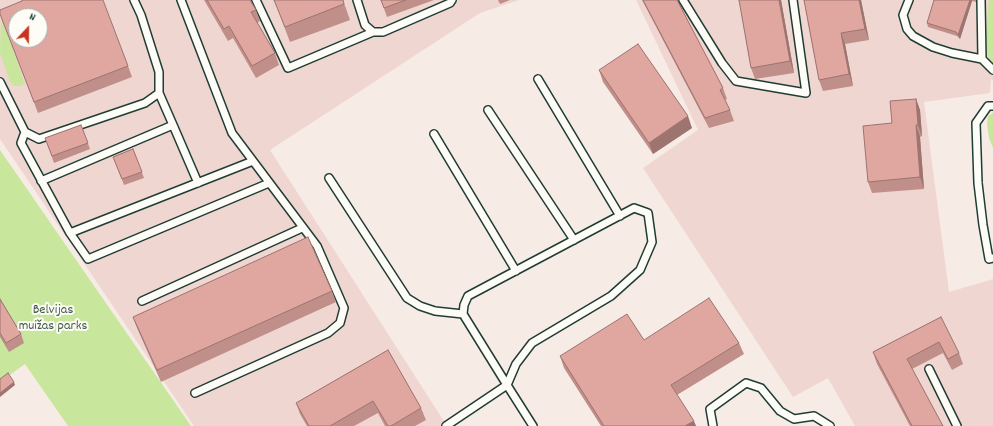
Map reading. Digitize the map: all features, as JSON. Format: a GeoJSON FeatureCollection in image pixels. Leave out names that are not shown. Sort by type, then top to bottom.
{"type":"FeatureCollection","features":[{"type":"Feature","properties":{"kind":"lane"},"geometry":{"type":"LineString","coordinates":[[134,0],[141,15],[159,72],[159,93],[198,183]]}},
{"type":"Feature","properties":{"kind":"lane"},"geometry":{"type":"LineString","coordinates":[[181,0],[232,133],[317,246],[344,308],[340,323],[328,334],[195,393]]}},
{"type":"Feature","properties":{"kind":"lane"},"geometry":{"type":"LineString","coordinates":[[256,0],[288,68],[373,32],[383,32],[450,3],[452,0]]}},
{"type":"Feature","properties":{"kind":"lane"},"geometry":{"type":"LineString","coordinates":[[357,0],[365,26],[373,32]]}},
{"type":"Feature","properties":{"kind":"lane"},"geometry":{"type":"LineString","coordinates":[[683,0],[722,63],[736,81],[806,93],[793,0]]}},
{"type":"Feature","properties":{"kind":"lane"},"geometry":{"type":"LineString","coordinates":[[908,0],[903,15],[907,29],[913,36],[933,47],[952,53],[982,59],[993,70]]}},
{"type":"Feature","properties":{"kind":"lane"},"geometry":{"type":"LineString","coordinates":[[981,0],[982,59]]}},
{"type":"Feature","properties":{"kind":"lane"},"geometry":{"type":"LineString","coordinates":[[538,79],[620,216]]}},
{"type":"Feature","properties":{"kind":"lane"},"geometry":{"type":"LineString","coordinates":[[0,82],[24,132],[39,140],[145,103],[159,93]]}},
{"type":"Feature","properties":{"kind":"lane"},"geometry":{"type":"LineString","coordinates":[[993,106],[988,106],[976,123],[978,183],[983,225],[989,259],[993,258]]}},
{"type":"Feature","properties":{"kind":"lane"},"geometry":{"type":"LineString","coordinates":[[488,110],[574,240]]}},
{"type":"Feature","properties":{"kind":"lane"},"geometry":{"type":"LineString","coordinates":[[41,181],[173,125]]}},
{"type":"Feature","properties":{"kind":"lane"},"geometry":{"type":"LineString","coordinates":[[24,132],[21,143],[70,232],[88,258],[269,184]]}},
{"type":"Feature","properties":{"kind":"lane"},"geometry":{"type":"LineString","coordinates":[[434,134],[516,271]]}},
{"type":"Feature","properties":{"kind":"lane"},"geometry":{"type":"LineString","coordinates":[[70,232],[253,161]]}},
{"type":"Feature","properties":{"kind":"lane"},"geometry":{"type":"LineString","coordinates":[[329,178],[407,298],[420,306],[435,311],[463,314]]}},
{"type":"Feature","properties":{"kind":"lane"},"geometry":{"type":"LineString","coordinates":[[446,426],[507,385],[516,364],[532,343],[611,296],[640,270],[652,242],[648,213],[634,208],[468,296],[464,305],[463,314],[507,385],[533,426]]}},
{"type":"Feature","properties":{"kind":"lane"},"geometry":{"type":"LineString","coordinates":[[142,301],[302,228]]}},
{"type":"Feature","properties":{"kind":"lane"},"geometry":{"type":"LineString","coordinates":[[928,369],[957,426]]}},
{"type":"Feature","properties":{"kind":"lane"},"geometry":{"type":"LineString","coordinates":[[713,426],[710,409],[746,383],[761,388],[780,411],[794,419],[814,416],[830,426]]}},
{"type":"Feature","properties":{"kind":"shaded area"},"geometry":{"type":"Polygon","coordinates":[[[0,0],[519,0],[480,13],[270,150],[447,426],[194,426],[0,139],[0,0]]]}},
{"type":"Feature","properties":{"kind":"shaded area"},"geometry":{"type":"Polygon","coordinates":[[[636,0],[993,0],[991,61],[993,64],[993,81],[991,79],[990,93],[924,102],[949,292],[993,279],[993,426],[855,426],[828,378],[793,397],[643,168],[698,130],[636,0]]]}},
{"type":"Feature","properties":{"kind":"green space"},"geometry":{"type":"Polygon","coordinates":[[[989,0],[993,0],[993,64],[988,56],[985,44],[989,0]]]}},
{"type":"Feature","properties":{"kind":"green space"},"geometry":{"type":"Polygon","coordinates":[[[1,15],[8,35],[8,48],[12,48],[25,84],[14,86],[10,82],[0,53],[1,15]]]}},
{"type":"Feature","properties":{"kind":"green space"},"geometry":{"type":"Polygon","coordinates":[[[993,113],[993,148],[989,138],[987,124],[988,116],[993,113]]]}},
{"type":"Feature","properties":{"kind":"green space","name":"Belvijas muižas parks"},"geometry":{"type":"Polygon","coordinates":[[[0,150],[191,426],[68,426],[25,364],[0,382],[0,150]]]}},
{"type":"Feature","properties":{"kind":"building"},"geometry":{"type":"Polygon","coordinates":[[[22,0],[103,0],[128,66],[34,102],[13,48],[48,48],[48,8],[8,8],[8,35],[0,14],[0,10],[22,0]]]}},
{"type":"Feature","properties":{"kind":"building"},"geometry":{"type":"Polygon","coordinates":[[[207,0],[250,0],[256,10],[251,12],[275,53],[252,66],[229,26],[224,29],[207,0]]]}},
{"type":"Feature","properties":{"kind":"building"},"geometry":{"type":"Polygon","coordinates":[[[274,0],[343,0],[344,4],[285,27],[274,0]]]}},
{"type":"Feature","properties":{"kind":"building"},"geometry":{"type":"Polygon","coordinates":[[[381,0],[406,0],[384,8],[381,0]]]}},
{"type":"Feature","properties":{"kind":"building"},"geometry":{"type":"Polygon","coordinates":[[[643,0],[677,0],[723,88],[720,90],[730,110],[705,118],[643,0]]]}},
{"type":"Feature","properties":{"kind":"building"},"geometry":{"type":"Polygon","coordinates":[[[739,0],[779,0],[790,61],[751,68],[739,0]]]}},
{"type":"Feature","properties":{"kind":"building"},"geometry":{"type":"Polygon","coordinates":[[[804,0],[859,0],[865,29],[841,33],[849,74],[819,80],[804,0]]]}},
{"type":"Feature","properties":{"kind":"building"},"geometry":{"type":"Polygon","coordinates":[[[934,0],[970,0],[958,35],[956,32],[927,23],[934,0]]]}},
{"type":"Feature","properties":{"kind":"building"},"geometry":{"type":"Polygon","coordinates":[[[638,44],[688,116],[649,143],[599,70],[638,44]]]}},
{"type":"Feature","properties":{"kind":"building"},"geometry":{"type":"Polygon","coordinates":[[[916,99],[918,125],[916,125],[920,177],[868,182],[863,126],[892,123],[890,101],[916,99]]]}},
{"type":"Feature","properties":{"kind":"building"},"geometry":{"type":"Polygon","coordinates":[[[81,125],[88,143],[52,156],[45,138],[81,125]]]}},
{"type":"Feature","properties":{"kind":"building"},"geometry":{"type":"Polygon","coordinates":[[[133,149],[142,172],[122,179],[113,157],[133,149]]]}},
{"type":"Feature","properties":{"kind":"building"},"geometry":{"type":"Polygon","coordinates":[[[308,237],[332,291],[157,370],[133,317],[308,237]]]}},
{"type":"Feature","properties":{"kind":"building"},"geometry":{"type":"Polygon","coordinates":[[[709,298],[739,343],[671,385],[694,421],[685,426],[604,426],[560,356],[627,314],[644,340],[709,298]]]}},
{"type":"Feature","properties":{"kind":"building"},"geometry":{"type":"Polygon","coordinates":[[[0,299],[21,334],[6,343],[0,333],[0,299]]]}},
{"type":"Feature","properties":{"kind":"building"},"geometry":{"type":"Polygon","coordinates":[[[941,317],[959,353],[948,359],[939,342],[907,359],[943,426],[912,426],[873,352],[941,317]]]}},
{"type":"Feature","properties":{"kind":"building"},"geometry":{"type":"Polygon","coordinates":[[[388,350],[421,408],[391,426],[388,426],[373,401],[330,426],[309,426],[296,403],[388,350]]]}},
{"type":"Feature","properties":{"kind":"building"},"geometry":{"type":"Polygon","coordinates":[[[8,373],[14,382],[0,393],[0,379],[8,373]]]}}]}
